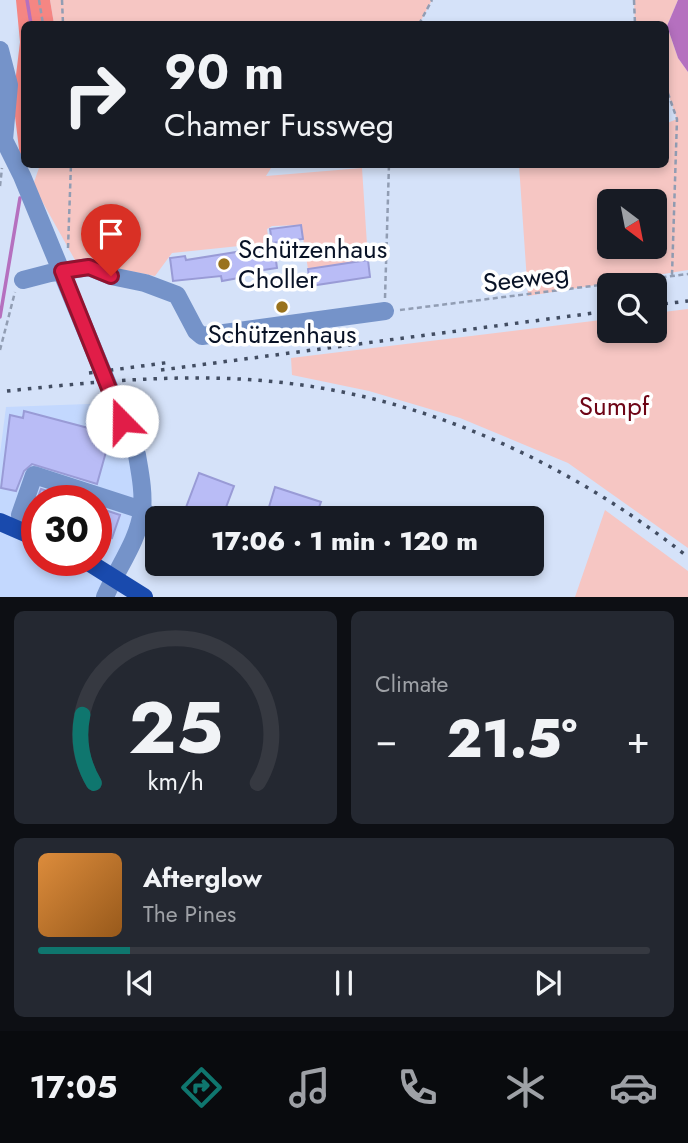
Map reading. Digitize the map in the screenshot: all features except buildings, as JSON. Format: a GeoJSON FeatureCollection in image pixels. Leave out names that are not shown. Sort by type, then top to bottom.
{"type":"FeatureCollection","features":[{"type":"Feature","properties":{"kind":"main road"},"geometry":{"type":"LineString","coordinates":[[0,522],[21,531]]}},
{"type":"Feature","properties":{"kind":"main road"},"geometry":{"type":"LineString","coordinates":[[114,576],[144,597]]}},
{"type":"Feature","properties":{"kind":"street"},"geometry":{"type":"LineString","coordinates":[[0,50],[9,85],[4,141],[22,176],[137,456],[142,487],[142,510],[137,530],[105,597]]}},
{"type":"Feature","properties":{"kind":"street"},"geometry":{"type":"LineString","coordinates":[[23,280],[89,267],[111,276],[145,283],[177,295],[196,331],[202,336],[385,311]]}},
{"type":"Feature","properties":{"kind":"street"},"geometry":{"type":"LineString","coordinates":[[20,515],[34,475],[145,512]]}},
{"type":"Feature","properties":{"kind":"path"},"geometry":{"type":"LineString","coordinates":[[38,0],[42,21]]}},
{"type":"Feature","properties":{"kind":"path"},"geometry":{"type":"LineString","coordinates":[[62,0],[63,21]]}},
{"type":"Feature","properties":{"kind":"path"},"geometry":{"type":"LineString","coordinates":[[421,21],[432,0]]}},
{"type":"Feature","properties":{"kind":"path"},"geometry":{"type":"LineString","coordinates":[[634,0],[635,21]]}},
{"type":"Feature","properties":{"kind":"path"},"geometry":{"type":"LineString","coordinates":[[669,96],[677,119],[672,276]]}},
{"type":"Feature","properties":{"kind":"path"},"geometry":{"type":"LineString","coordinates":[[62,271],[66,264],[69,238],[71,168]]}},
{"type":"Feature","properties":{"kind":"path"},"geometry":{"type":"LineString","coordinates":[[385,311],[388,168]]}},
{"type":"Feature","properties":{"kind":"path","name":"Seeweg"},"geometry":{"type":"LineString","coordinates":[[385,311],[502,299],[688,274]]}},
{"type":"Feature","properties":{"kind":"path"},"geometry":{"type":"LineString","coordinates":[[0,350],[13,295],[23,280]]}},
{"type":"Feature","properties":{"kind":"shaded area"},"geometry":{"type":"Polygon","coordinates":[[[16,0],[50,0],[54,21],[21,21],[20,157],[13,100],[20,42],[16,0]]]}},
{"type":"Feature","properties":{"kind":"shaded area"},"geometry":{"type":"Polygon","coordinates":[[[678,0],[688,0],[688,72],[678,58],[669,32],[669,21],[678,0]]]}},
{"type":"Feature","properties":{"kind":"shaded area"},"geometry":{"type":"Polygon","coordinates":[[[115,403],[142,487],[114,576],[144,597],[0,597],[0,454],[6,407],[115,403]]]}},
{"type":"Feature","properties":{"kind":"green space"},"geometry":{"type":"Polygon","coordinates":[[[50,0],[432,0],[421,21],[54,21],[50,0]]]}},
{"type":"Feature","properties":{"kind":"green space"},"geometry":{"type":"Polygon","coordinates":[[[634,0],[678,0],[669,21],[635,21],[634,0]]]}},
{"type":"Feature","properties":{"kind":"green space"},"geometry":{"type":"Polygon","coordinates":[[[669,32],[678,58],[688,72],[688,270],[667,273],[597,273],[597,285],[528,296],[519,168],[669,168],[669,122],[677,119],[669,96],[669,32]]]}},
{"type":"Feature","properties":{"kind":"green space"},"geometry":{"type":"Polygon","coordinates":[[[39,168],[271,168],[266,176],[362,168],[368,260],[308,269],[301,225],[272,226],[267,229],[269,243],[172,253],[155,276],[75,260],[33,185],[39,168]]]}},
{"type":"Feature","properties":{"kind":"green space","name":"Sumpf"},"geometry":{"type":"Polygon","coordinates":[[[688,309],[688,548],[568,463],[460,418],[369,391],[292,375],[291,358],[597,320],[597,343],[667,343],[667,312],[688,309]]]}},
{"type":"Feature","properties":{"kind":"green space"},"geometry":{"type":"Polygon","coordinates":[[[605,510],[688,571],[688,597],[575,597],[605,510]]]}},
{"type":"Feature","properties":{"kind":"waterway"},"geometry":{"type":"LineString","coordinates":[[27,0],[30,21]]}},
{"type":"Feature","properties":{"kind":"waterway"},"geometry":{"type":"LineString","coordinates":[[0,317],[20,198]]}},
{"type":"Feature","properties":{"kind":"railway"},"geometry":{"type":"LineString","coordinates":[[667,303],[688,301]]}},
{"type":"Feature","properties":{"kind":"railway"},"geometry":{"type":"LineString","coordinates":[[161,370],[597,313]]}},
{"type":"Feature","properties":{"kind":"railway"},"geometry":{"type":"LineString","coordinates":[[89,373],[172,362]]}},
{"type":"Feature","properties":{"kind":"railway"},"geometry":{"type":"LineString","coordinates":[[7,391],[137,380],[202,378],[267,381],[325,389],[381,401],[490,438],[542,463],[642,522],[688,557]]}},
{"type":"Feature","properties":{"kind":"place","name":"Schützenhaus Choller"},"geometry":{"type":"Point","coordinates":[224,264]}},
{"type":"Feature","properties":{"kind":"place","name":"Schützenhaus"},"geometry":{"type":"Point","coordinates":[282,307]}},
{"type":"Feature","properties":{"kind":"route"},"geometry":{"type":"LineString","coordinates":[[111,276],[89,267],[62,271],[122,421]]}}]}
